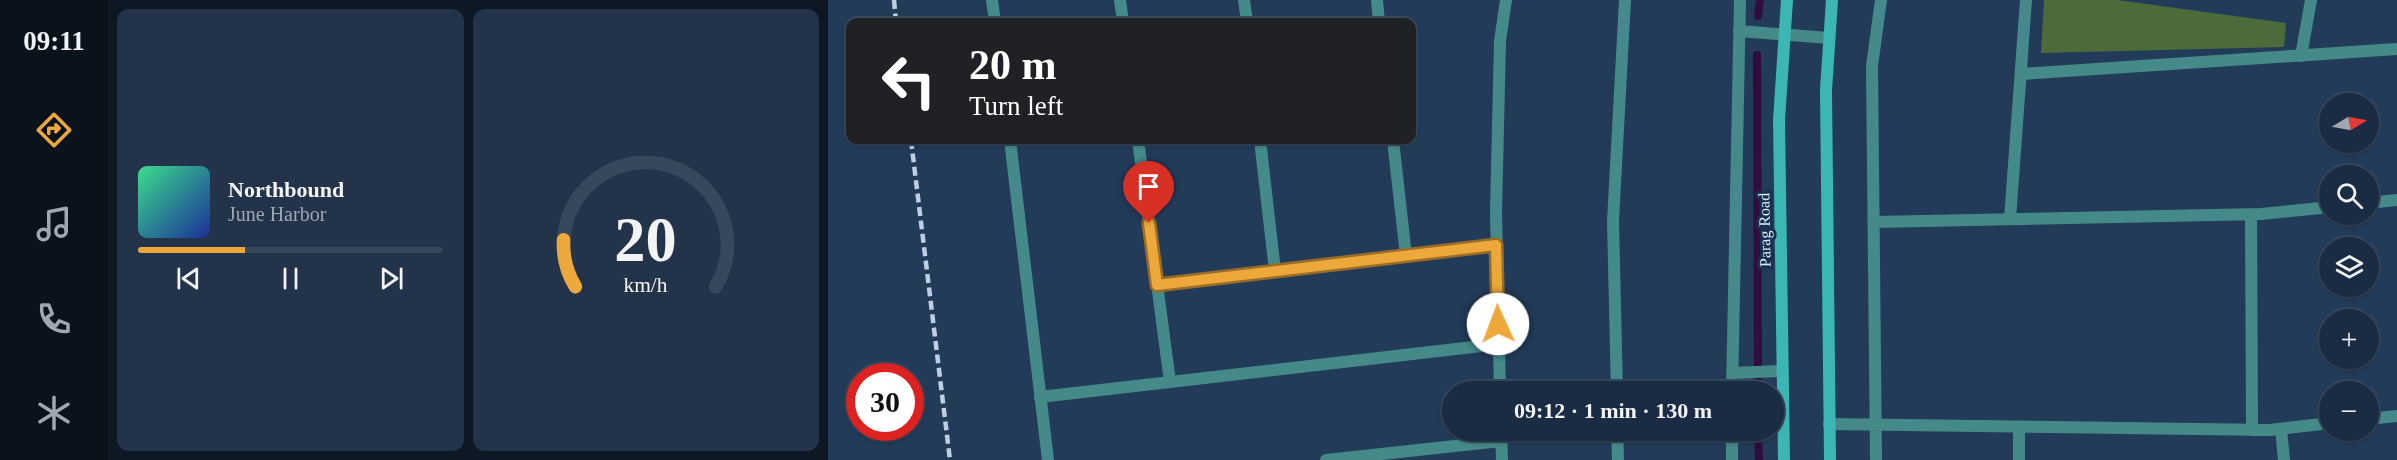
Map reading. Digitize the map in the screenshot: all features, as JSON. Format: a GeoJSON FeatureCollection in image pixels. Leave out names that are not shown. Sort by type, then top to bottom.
{"type":"FeatureCollection","features":[{"type":"Feature","properties":{"kind":"street"},"geometry":{"type":"LineString","coordinates":[[992,0],[994,18]]}},
{"type":"Feature","properties":{"kind":"street"},"geometry":{"type":"LineString","coordinates":[[1120,0],[1122,18]]}},
{"type":"Feature","properties":{"kind":"street"},"geometry":{"type":"LineString","coordinates":[[1244,0],[1246,18]]}},
{"type":"Feature","properties":{"kind":"street"},"geometry":{"type":"LineString","coordinates":[[1377,0],[1379,18]]}},
{"type":"Feature","properties":{"kind":"street"},"geometry":{"type":"LineString","coordinates":[[1500,381],[1496,245],[1500,41],[1506,0]]}},
{"type":"Feature","properties":{"kind":"street"},"geometry":{"type":"LineString","coordinates":[[1617,381],[1613,221],[1625,0]]}},
{"type":"Feature","properties":{"kind":"street"},"geometry":{"type":"LineString","coordinates":[[1733,381],[1740,0]]}},
{"type":"Feature","properties":{"kind":"street","name":"Parag Road"},"geometry":{"type":"LineString","coordinates":[[1784,460],[1779,120],[1787,0]]}},
{"type":"Feature","properties":{"kind":"street"},"geometry":{"type":"LineString","coordinates":[[1830,460],[1826,90],[1832,0]]}},
{"type":"Feature","properties":{"kind":"street"},"geometry":{"type":"LineString","coordinates":[[1876,460],[1872,66],[1881,0]]}},
{"type":"Feature","properties":{"kind":"street"},"geometry":{"type":"LineString","coordinates":[[2010,219],[2026,0]]}},
{"type":"Feature","properties":{"kind":"street"},"geometry":{"type":"LineString","coordinates":[[2301,56],[2310,0]]}},
{"type":"Feature","properties":{"kind":"street"},"geometry":{"type":"LineString","coordinates":[[1739,31],[1830,38]]}},
{"type":"Feature","properties":{"kind":"street"},"geometry":{"type":"LineString","coordinates":[[2021,74],[2397,49]]}},
{"type":"Feature","properties":{"kind":"street"},"geometry":{"type":"LineString","coordinates":[[1010,144],[1048,460]]}},
{"type":"Feature","properties":{"kind":"street"},"geometry":{"type":"LineString","coordinates":[[1139,144],[1170,382]]}},
{"type":"Feature","properties":{"kind":"street"},"geometry":{"type":"LineString","coordinates":[[1260,144],[1275,272]]}},
{"type":"Feature","properties":{"kind":"street"},"geometry":{"type":"LineString","coordinates":[[1393,144],[1406,256]]}},
{"type":"Feature","properties":{"kind":"street"},"geometry":{"type":"LineString","coordinates":[[2379,202],[2397,200]]}},
{"type":"Feature","properties":{"kind":"street"},"geometry":{"type":"LineString","coordinates":[[1874,222],[2251,214],[2319,208]]}},
{"type":"Feature","properties":{"kind":"street"},"geometry":{"type":"LineString","coordinates":[[2251,214],[2252,430]]}},
{"type":"Feature","properties":{"kind":"street"},"geometry":{"type":"LineString","coordinates":[[1157,285],[1496,245]]}},
{"type":"Feature","properties":{"kind":"street"},"geometry":{"type":"LineString","coordinates":[[1040,397],[1499,344]]}},
{"type":"Feature","properties":{"kind":"street"},"geometry":{"type":"LineString","coordinates":[[1733,373],[1782,371]]}},
{"type":"Feature","properties":{"kind":"street"},"geometry":{"type":"LineString","coordinates":[[2379,418],[2397,416]]}},
{"type":"Feature","properties":{"kind":"street"},"geometry":{"type":"LineString","coordinates":[[1829,424],[2252,430],[2319,424]]}},
{"type":"Feature","properties":{"kind":"street"},"geometry":{"type":"LineString","coordinates":[[2019,427],[2019,460]]}},
{"type":"Feature","properties":{"kind":"street"},"geometry":{"type":"LineString","coordinates":[[2281,429],[2284,460]]}},
{"type":"Feature","properties":{"kind":"street"},"geometry":{"type":"LineString","coordinates":[[1326,460],[1412,455],[1478,441]]}},
{"type":"Feature","properties":{"kind":"street"},"geometry":{"type":"LineString","coordinates":[[1501,441],[1502,460]]}},
{"type":"Feature","properties":{"kind":"street"},"geometry":{"type":"LineString","coordinates":[[1617,441],[1618,460]]}},
{"type":"Feature","properties":{"kind":"street"},"geometry":{"type":"LineString","coordinates":[[1732,441],[1732,460]]}},
{"type":"Feature","properties":{"kind":"green space"},"geometry":{"type":"Polygon","coordinates":[[[2044,0],[2117,0],[2286,23],[2284,47],[2041,53],[2044,0]]]}},
{"type":"Feature","properties":{"kind":"waterway"},"geometry":{"type":"LineString","coordinates":[[1758,16],[1760,0]]}},
{"type":"Feature","properties":{"kind":"waterway"},"geometry":{"type":"LineString","coordinates":[[1757,55],[1758,381]]}},
{"type":"Feature","properties":{"kind":"waterway"},"geometry":{"type":"LineString","coordinates":[[1758,441],[1759,460]]}},
{"type":"Feature","properties":{"kind":"railway"},"geometry":{"type":"LineString","coordinates":[[894,0],[896,18]]}},
{"type":"Feature","properties":{"kind":"railway"},"geometry":{"type":"LineString","coordinates":[[911,144],[950,460]]}},
{"type":"Feature","properties":{"kind":"route"},"geometry":{"type":"LineString","coordinates":[[1149,223],[1157,285],[1496,245],[1498,324]]}}]}
